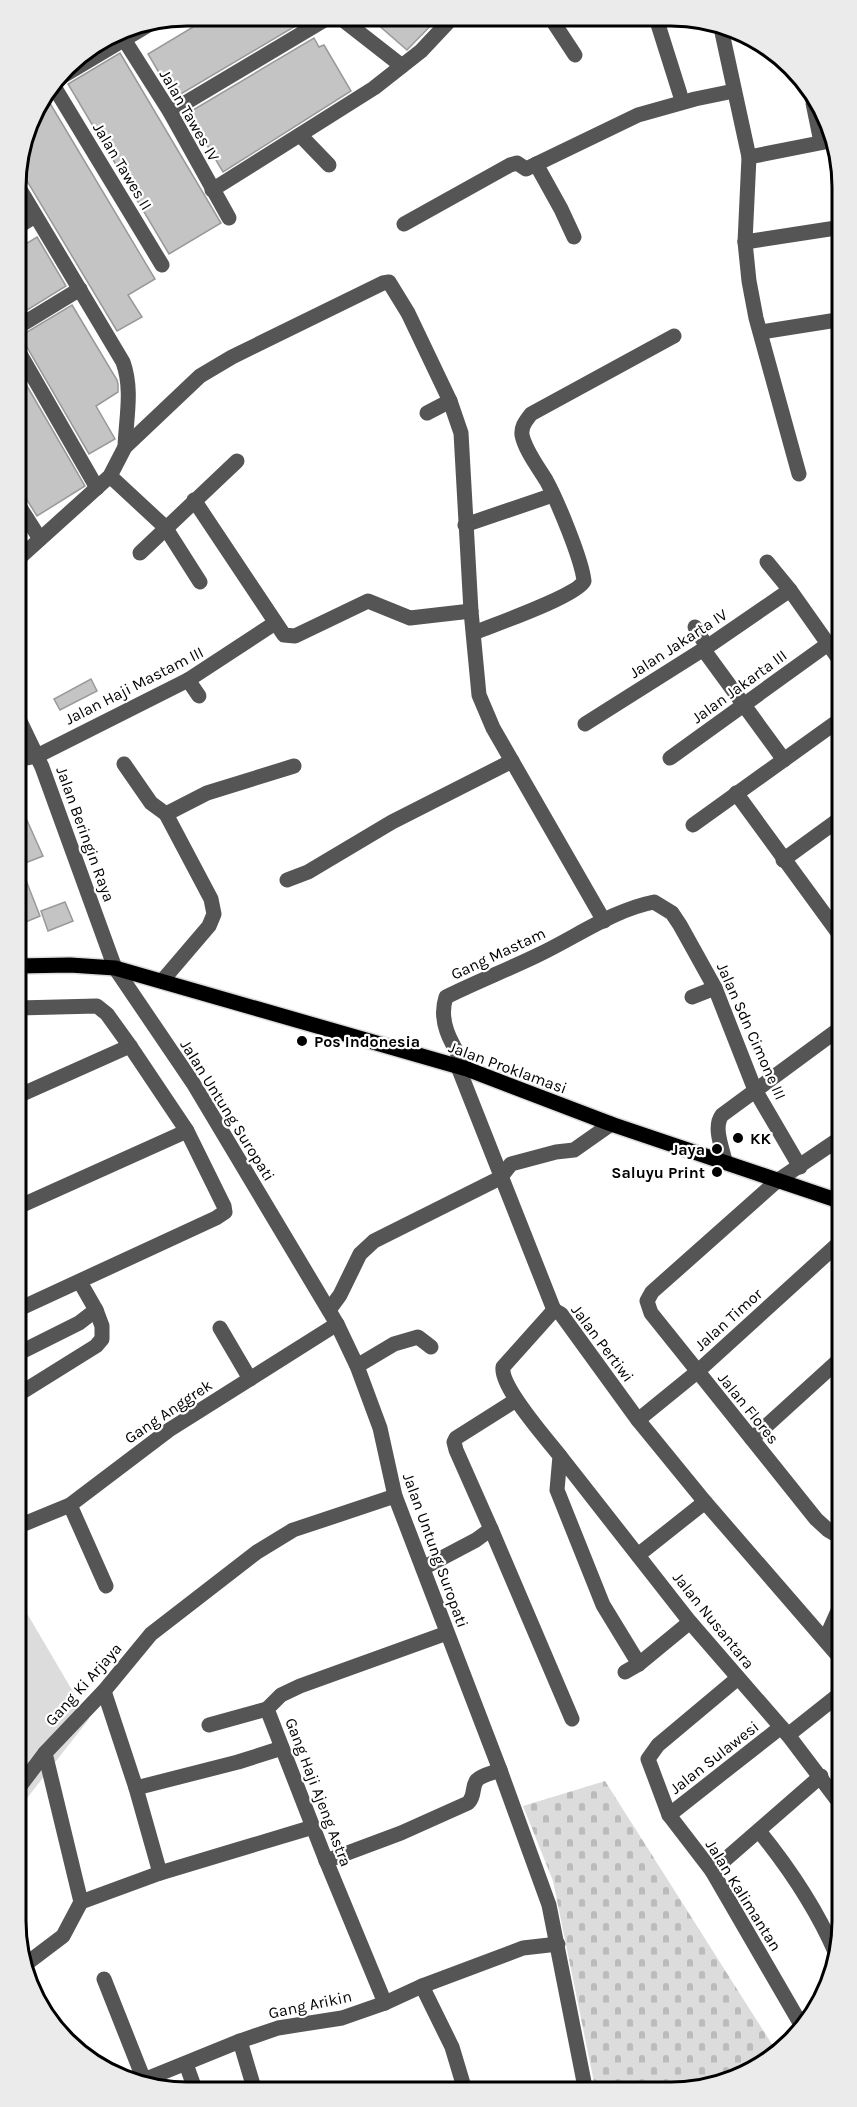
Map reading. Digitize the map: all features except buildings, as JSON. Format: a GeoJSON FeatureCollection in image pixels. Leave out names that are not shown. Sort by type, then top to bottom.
{"type":"FeatureCollection","features":[{"type":"Feature","properties":{"kind":"main road","name":"Jalan Proklamasi"},"geometry":{"type":"LineString","coordinates":[[26,966],[70,965],[116,968],[162,981],[462,1068],[611,1124],[831,1199]]}},
{"type":"Feature","properties":{"kind":"street"},"geometry":{"type":"LineString","coordinates":[[170,112],[314,26]]}},
{"type":"Feature","properties":{"kind":"street"},"geometry":{"type":"LineString","coordinates":[[351,26],[402,66]]}},
{"type":"Feature","properties":{"kind":"street"},"geometry":{"type":"LineString","coordinates":[[421,51],[420,46],[438,26]]}},
{"type":"Feature","properties":{"kind":"street"},"geometry":{"type":"LineString","coordinates":[[212,190],[374,88],[421,51],[445,26]]}},
{"type":"Feature","properties":{"kind":"street"},"geometry":{"type":"LineString","coordinates":[[556,26],[575,55]]}},
{"type":"Feature","properties":{"kind":"street"},"geometry":{"type":"LineString","coordinates":[[659,26],[680,94]]}},
{"type":"Feature","properties":{"kind":"street"},"geometry":{"type":"LineString","coordinates":[[722,34],[749,157],[745,242],[750,281],[760,332],[800,474]]}},
{"type":"Feature","properties":{"kind":"street","name":"Jalan Tawes IV"},"geometry":{"type":"LineString","coordinates":[[123,39],[170,112],[229,218]]}},
{"type":"Feature","properties":{"kind":"street"},"geometry":{"type":"LineString","coordinates":[[404,224],[510,165],[517,163],[526,170],[638,115],[695,99],[735,91]]}},
{"type":"Feature","properties":{"kind":"street","name":"Jalan Tawes II"},"geometry":{"type":"LineString","coordinates":[[57,92],[162,265]]}},
{"type":"Feature","properties":{"kind":"street"},"geometry":{"type":"LineString","coordinates":[[300,135],[329,165]]}},
{"type":"Feature","properties":{"kind":"street"},"geometry":{"type":"LineString","coordinates":[[749,157],[825,142]]}},
{"type":"Feature","properties":{"kind":"street"},"geometry":{"type":"LineString","coordinates":[[536,164],[574,237]]}},
{"type":"Feature","properties":{"kind":"street"},"geometry":{"type":"LineString","coordinates":[[26,200],[123,362],[128,377],[129,398],[125,447]]}},
{"type":"Feature","properties":{"kind":"street"},"geometry":{"type":"LineString","coordinates":[[26,222],[35,216]]}},
{"type":"Feature","properties":{"kind":"street"},"geometry":{"type":"LineString","coordinates":[[745,242],[832,229]]}},
{"type":"Feature","properties":{"kind":"street"},"geometry":{"type":"LineString","coordinates":[[26,551],[110,476],[125,447],[200,376],[232,357],[388,282],[393,286],[408,314],[450,400],[461,433],[465,525],[479,695],[493,728],[604,921]]}},
{"type":"Feature","properties":{"kind":"street"},"geometry":{"type":"LineString","coordinates":[[26,322],[80,289]]}},
{"type":"Feature","properties":{"kind":"street"},"geometry":{"type":"LineString","coordinates":[[760,332],[832,321]]}},
{"type":"Feature","properties":{"kind":"street"},"geometry":{"type":"LineString","coordinates":[[474,633],[550,602],[578,589],[583,584],[584,578],[578,560],[553,495],[525,443],[522,428],[525,422],[531,414],[674,336]]}},
{"type":"Feature","properties":{"kind":"street"},"geometry":{"type":"LineString","coordinates":[[26,364],[97,488]]}},
{"type":"Feature","properties":{"kind":"street"},"geometry":{"type":"LineString","coordinates":[[427,413],[450,400]]}},
{"type":"Feature","properties":{"kind":"street"},"geometry":{"type":"LineString","coordinates":[[140,553],[237,461]]}},
{"type":"Feature","properties":{"kind":"street"},"geometry":{"type":"LineString","coordinates":[[110,476],[165,528],[200,582]]}},
{"type":"Feature","properties":{"kind":"street"},"geometry":{"type":"LineString","coordinates":[[465,525],[553,495]]}},
{"type":"Feature","properties":{"kind":"street"},"geometry":{"type":"LineString","coordinates":[[194,500],[284,635],[295,636],[368,601],[410,618],[471,611]]}},
{"type":"Feature","properties":{"kind":"street"},"geometry":{"type":"LineString","coordinates":[[26,517],[40,539]]}},
{"type":"Feature","properties":{"kind":"street"},"geometry":{"type":"LineString","coordinates":[[767,562],[832,649]]}},
{"type":"Feature","properties":{"kind":"street","name":"Jalan Jakarta IV"},"geometry":{"type":"LineString","coordinates":[[585,724],[705,648],[790,590]]}},
{"type":"Feature","properties":{"kind":"street","name":"Jalan Haji Mastam III"},"geometry":{"type":"LineString","coordinates":[[26,758],[37,756],[188,680],[275,623]]}},
{"type":"Feature","properties":{"kind":"street"},"geometry":{"type":"LineString","coordinates":[[695,627],[705,648],[742,705],[784,760]]}},
{"type":"Feature","properties":{"kind":"street","name":"Jalan Jakarta III"},"geometry":{"type":"LineString","coordinates":[[670,758],[828,644]]}},
{"type":"Feature","properties":{"kind":"street"},"geometry":{"type":"LineString","coordinates":[[188,680],[199,696]]}},
{"type":"Feature","properties":{"kind":"street"},"geometry":{"type":"LineString","coordinates":[[693,825],[832,726]]}},
{"type":"Feature","properties":{"kind":"street","name":"Jalan Beringin Raya"},"geometry":{"type":"LineString","coordinates":[[26,733],[37,756],[116,968]]}},
{"type":"Feature","properties":{"kind":"street"},"geometry":{"type":"LineString","coordinates":[[287,880],[308,872],[392,822],[512,761]]}},
{"type":"Feature","properties":{"kind":"street"},"geometry":{"type":"LineString","coordinates":[[124,764],[151,803],[166,814],[211,899],[214,914],[209,926],[162,981]]}},
{"type":"Feature","properties":{"kind":"street"},"geometry":{"type":"LineString","coordinates":[[166,814],[207,793],[294,766]]}},
{"type":"Feature","properties":{"kind":"street"},"geometry":{"type":"LineString","coordinates":[[736,793],[832,924]]}},
{"type":"Feature","properties":{"kind":"street"},"geometry":{"type":"LineString","coordinates":[[783,860],[832,825]]}},
{"type":"Feature","properties":{"kind":"street","name":"Jalan Sdn Cimone III"},"geometry":{"type":"LineString","coordinates":[[604,921],[645,903],[654,902],[672,913],[715,988],[755,1090],[800,1167]]}},
{"type":"Feature","properties":{"kind":"street","name":"Gang Mastam"},"geometry":{"type":"LineString","coordinates":[[462,1068],[445,1032],[443,1004],[446,997],[538,955],[604,921]]}},
{"type":"Feature","properties":{"kind":"street","name":"Jalan Untung Suropati"},"geometry":{"type":"LineString","coordinates":[[116,968],[193,1083],[329,1310],[357,1366],[380,1428],[395,1496],[549,1905],[584,2082]]}},
{"type":"Feature","properties":{"kind":"street"},"geometry":{"type":"LineString","coordinates":[[692,997],[715,988]]}},
{"type":"Feature","properties":{"kind":"street"},"geometry":{"type":"LineString","coordinates":[[26,1008],[97,1006],[107,1014],[186,1131],[225,1212],[26,1306]]}},
{"type":"Feature","properties":{"kind":"street"},"geometry":{"type":"LineString","coordinates":[[725,1161],[718,1128],[718,1120],[722,1115],[832,1034]]}},
{"type":"Feature","properties":{"kind":"street"},"geometry":{"type":"LineString","coordinates":[[26,1092],[130,1046]]}},
{"type":"Feature","properties":{"kind":"street"},"geometry":{"type":"LineString","coordinates":[[462,1068],[500,1178],[554,1310]]}},
{"type":"Feature","properties":{"kind":"street"},"geometry":{"type":"LineString","coordinates":[[329,1310],[340,1295],[360,1254],[374,1241],[500,1178],[511,1164],[556,1152],[574,1150],[611,1124]]}},
{"type":"Feature","properties":{"kind":"street"},"geometry":{"type":"LineString","coordinates":[[26,1203],[186,1131]]}},
{"type":"Feature","properties":{"kind":"street"},"geometry":{"type":"LineString","coordinates":[[777,1181],[831,1144]]}},
{"type":"Feature","properties":{"kind":"street","name":"Jalan Flores"},"geometry":{"type":"LineString","coordinates":[[777,1181],[652,1292],[647,1301],[651,1313],[697,1372],[816,1519],[831,1532]]}},
{"type":"Feature","properties":{"kind":"street","name":"Jalan Timor"},"geometry":{"type":"LineString","coordinates":[[638,1420],[697,1372],[831,1250]]}},
{"type":"Feature","properties":{"kind":"street"},"geometry":{"type":"LineString","coordinates":[[26,1390],[96,1346],[102,1339],[102,1326],[96,1310],[80,1282]]}},
{"type":"Feature","properties":{"kind":"street"},"geometry":{"type":"LineString","coordinates":[[26,1350],[79,1323],[96,1310]]}},
{"type":"Feature","properties":{"kind":"street","name":"Jalan Pertiwi"},"geometry":{"type":"LineString","coordinates":[[560,1456],[516,1400],[502,1374],[503,1367],[554,1310],[561,1314],[638,1420],[705,1502],[831,1647]]}},
{"type":"Feature","properties":{"kind":"street","name":"Gang Anggrek"},"geometry":{"type":"LineString","coordinates":[[26,1523],[70,1505],[169,1430],[337,1324]]}},
{"type":"Feature","properties":{"kind":"street"},"geometry":{"type":"LineString","coordinates":[[220,1328],[250,1379]]}},
{"type":"Feature","properties":{"kind":"street"},"geometry":{"type":"LineString","coordinates":[[357,1366],[394,1344],[418,1337],[431,1347]]}},
{"type":"Feature","properties":{"kind":"street"},"geometry":{"type":"LineString","coordinates":[[752,1439],[831,1367]]}},
{"type":"Feature","properties":{"kind":"street"},"geometry":{"type":"LineString","coordinates":[[516,1400],[456,1438],[454,1442],[572,1719]]}},
{"type":"Feature","properties":{"kind":"street"},"geometry":{"type":"LineString","coordinates":[[560,1456],[557,1490],[603,1605],[639,1664]]}},
{"type":"Feature","properties":{"kind":"street","name":"Jalan Nusantara"},"geometry":{"type":"LineString","coordinates":[[560,1456],[690,1622],[785,1731],[831,1791]]}},
{"type":"Feature","properties":{"kind":"street","name":"Gang Ki Arjaya"},"geometry":{"type":"LineString","coordinates":[[26,1778],[45,1753],[104,1691],[151,1634],[257,1552],[293,1530],[395,1496]]}},
{"type":"Feature","properties":{"kind":"street"},"geometry":{"type":"LineString","coordinates":[[638,1555],[705,1502]]}},
{"type":"Feature","properties":{"kind":"street"},"geometry":{"type":"LineString","coordinates":[[70,1505],[106,1586]]}},
{"type":"Feature","properties":{"kind":"street"},"geometry":{"type":"LineString","coordinates":[[423,1568],[476,1540],[491,1529]]}},
{"type":"Feature","properties":{"kind":"street"},"geometry":{"type":"LineString","coordinates":[[625,1672],[639,1664],[690,1622]]}},
{"type":"Feature","properties":{"kind":"street"},"geometry":{"type":"LineString","coordinates":[[825,1640],[831,1626]]}},
{"type":"Feature","properties":{"kind":"street","name":"Gang Haji Ajeng Astra"},"geometry":{"type":"LineString","coordinates":[[385,2003],[326,1861],[267,1709],[281,1695],[300,1686],[447,1633]]}},
{"type":"Feature","properties":{"kind":"street","name":"Jalan Kalimantan"},"geometry":{"type":"LineString","coordinates":[[738,1678],[658,1745],[648,1759],[669,1815],[712,1871],[797,2019]]}},
{"type":"Feature","properties":{"kind":"street"},"geometry":{"type":"LineString","coordinates":[[104,1691],[136,1788],[160,1873]]}},
{"type":"Feature","properties":{"kind":"street","name":"Jalan Sulawesi"},"geometry":{"type":"LineString","coordinates":[[669,1815],[831,1700]]}},
{"type":"Feature","properties":{"kind":"street"},"geometry":{"type":"LineString","coordinates":[[209,1725],[267,1709]]}},
{"type":"Feature","properties":{"kind":"street"},"geometry":{"type":"LineString","coordinates":[[136,1788],[238,1762],[282,1748]]}},
{"type":"Feature","properties":{"kind":"street"},"geometry":{"type":"LineString","coordinates":[[31,1960],[63,1936],[81,1902],[45,1753]]}},
{"type":"Feature","properties":{"kind":"street"},"geometry":{"type":"LineString","coordinates":[[326,1861],[401,1833],[468,1803],[473,1797],[475,1783],[479,1778],[500,1770]]}},
{"type":"Feature","properties":{"kind":"street"},"geometry":{"type":"LineString","coordinates":[[712,1871],[820,1776]]}},
{"type":"Feature","properties":{"kind":"street"},"geometry":{"type":"LineString","coordinates":[[81,1902],[160,1873],[313,1827]]}},
{"type":"Feature","properties":{"kind":"street"},"geometry":{"type":"LineString","coordinates":[[759,1831],[774,1848],[824,1926],[830,1940]]}},
{"type":"Feature","properties":{"kind":"street","name":"Gang Arikin"},"geometry":{"type":"LineString","coordinates":[[151,2077],[240,2041],[279,2028],[342,2018],[523,1948],[558,1944]]}},
{"type":"Feature","properties":{"kind":"street"},"geometry":{"type":"LineString","coordinates":[[104,1979],[138,2074]]}},
{"type":"Feature","properties":{"kind":"street"},"geometry":{"type":"LineString","coordinates":[[422,1986],[452,2047],[462,2082]]}},
{"type":"Feature","properties":{"kind":"street"},"geometry":{"type":"LineString","coordinates":[[240,2041],[252,2082]]}},
{"type":"Feature","properties":{"kind":"street"},"geometry":{"type":"LineString","coordinates":[[186,2064],[192,2082]]}},
{"type":"Feature","properties":{"kind":"green space"},"geometry":{"type":"Polygon","coordinates":[[[26,1612],[89,1719],[26,1799],[26,1612]]]}},
{"type":"Feature","properties":{"kind":"green space"},"geometry":{"type":"Polygon","coordinates":[[[605,1781],[772,2045],[751,2060],[712,2076],[670,2082],[594,2082],[553,1881],[523,1806],[605,1781]]]}},
{"type":"Feature","properties":{"kind":"place","name":"Pos Indonesia"},"geometry":{"type":"Point","coordinates":[302,1041]}},
{"type":"Feature","properties":{"kind":"place","name":"KK"},"geometry":{"type":"Point","coordinates":[738,1138]}},
{"type":"Feature","properties":{"kind":"place","name":"Jaya"},"geometry":{"type":"Point","coordinates":[717,1149]}},
{"type":"Feature","properties":{"kind":"place","name":"Saluyu Print"},"geometry":{"type":"Point","coordinates":[717,1172]}}]}
